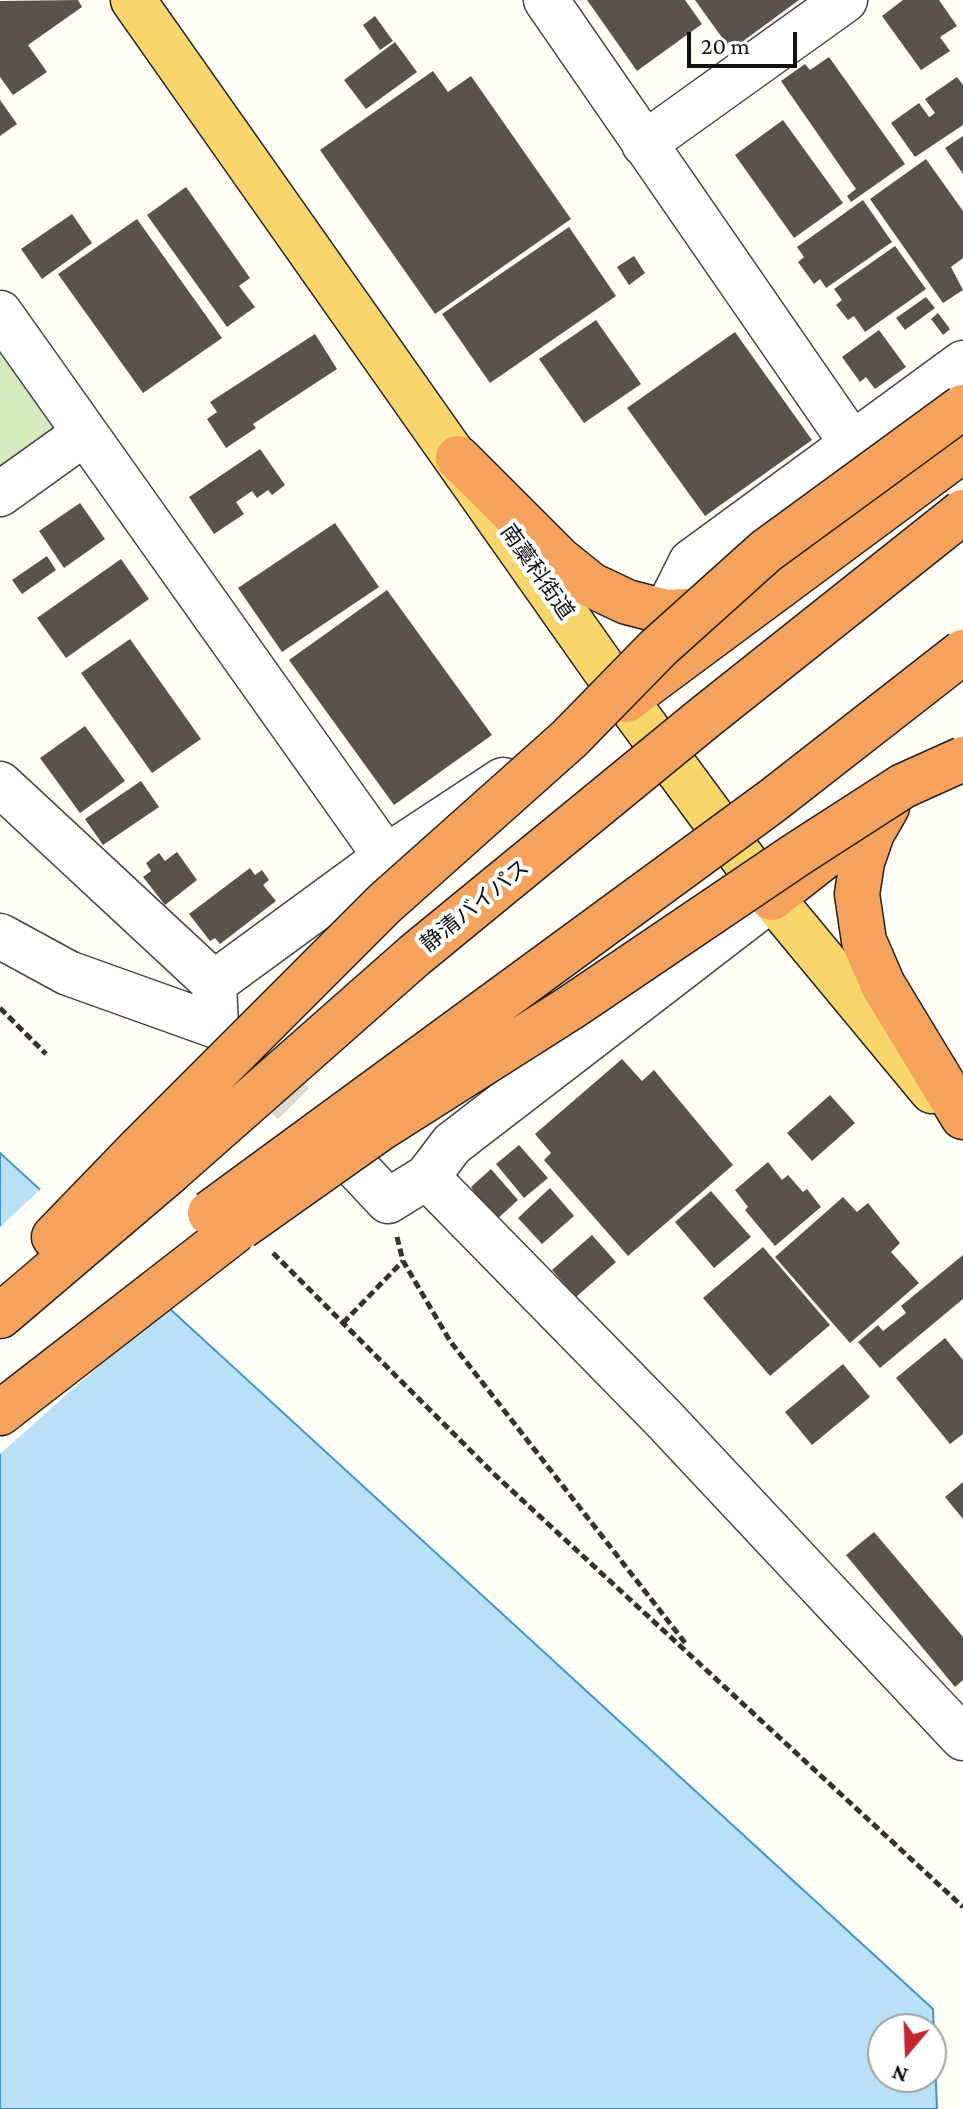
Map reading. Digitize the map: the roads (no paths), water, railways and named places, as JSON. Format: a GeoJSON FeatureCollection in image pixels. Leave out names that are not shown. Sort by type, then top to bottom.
{"type":"FeatureCollection","features":[{"type":"Feature","properties":{"kind":"highway"},"geometry":{"type":"LineString","coordinates":[[0,1294],[139,1149],[384,904],[569,739],[658,648],[766,551],[963,407]]}},
{"type":"Feature","properties":{"kind":"highway"},"geometry":{"type":"LineString","coordinates":[[626,700],[963,450]]}},
{"type":"Feature","properties":{"kind":"highway"},"geometry":{"type":"LineString","coordinates":[[458,458],[560,560],[591,585],[627,602],[666,612],[710,612],[756,602]]}},
{"type":"Feature","properties":{"kind":"highway","name":"静清バイパス"},"geometry":{"type":"LineString","coordinates":[[0,1316],[415,955],[704,718],[963,512]]}},
{"type":"Feature","properties":{"kind":"highway"},"geometry":{"type":"LineString","coordinates":[[0,1392],[210,1213],[772,801],[963,652]]}},
{"type":"Feature","properties":{"kind":"highway"},"geometry":{"type":"LineString","coordinates":[[772,898],[963,745]]}},
{"type":"Feature","properties":{"kind":"highway"},"geometry":{"type":"LineString","coordinates":[[0,1413],[232,1233],[378,1130],[570,1008],[903,786],[963,759]]}},
{"type":"Feature","properties":{"kind":"highway"},"geometry":{"type":"LineString","coordinates":[[887,807],[862,862],[857,894],[864,941],[883,985],[963,1117]]}},
{"type":"Feature","properties":{"kind":"main road","name":"南藁科街道"},"geometry":{"type":"LineString","coordinates":[[133,0],[626,700],[772,898],[963,1128]]}},
{"type":"Feature","properties":{"kind":"street"},"geometry":{"type":"LineString","coordinates":[[546,0],[851,442]]}},
{"type":"Feature","properties":{"kind":"street"},"geometry":{"type":"LineString","coordinates":[[644,144],[845,0]]}},
{"type":"Feature","properties":{"kind":"street"},"geometry":{"type":"LineString","coordinates":[[0,313],[386,857]]}},
{"type":"Feature","properties":{"kind":"street"},"geometry":{"type":"LineString","coordinates":[[666,612],[691,562],[963,363]]}},
{"type":"Feature","properties":{"kind":"street"},"geometry":{"type":"LineString","coordinates":[[0,494],[85,433]]}},
{"type":"Feature","properties":{"kind":"street"},"geometry":{"type":"LineString","coordinates":[[214,983],[386,857],[626,700]]}},
{"type":"Feature","properties":{"kind":"street"},"geometry":{"type":"LineString","coordinates":[[0,784],[214,983],[216,1026],[68,973],[0,936]]}},
{"type":"Feature","properties":{"kind":"street"},"geometry":{"type":"LineString","coordinates":[[357,1168],[388,1201],[427,1177],[452,1144],[772,898]]}},
{"type":"Feature","properties":{"kind":"street"},"geometry":{"type":"LineString","coordinates":[[427,1177],[663,1418],[963,1738]]}},
{"type":"Feature","properties":{"kind":"water"},"geometry":{"type":"Polygon","coordinates":[[[0,1153],[933,2009],[933,2013],[867,2013],[867,2093],[936,2093],[937,2109],[0,2109],[0,1153]]]}},
{"type":"Feature","properties":{"kind":"tunnel"},"geometry":{"type":"LineString","coordinates":[[216,1026],[347,1158]]}}]}
